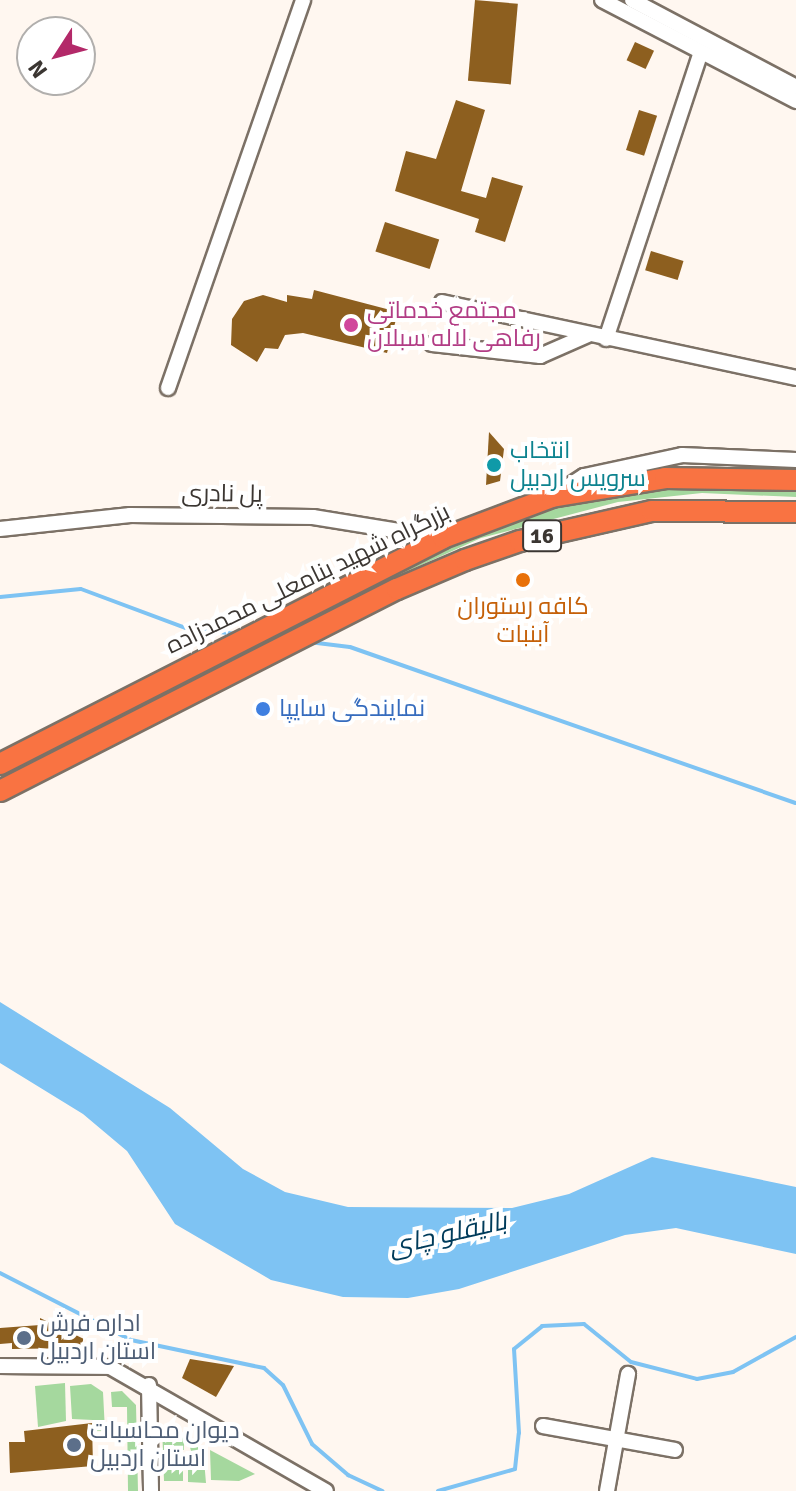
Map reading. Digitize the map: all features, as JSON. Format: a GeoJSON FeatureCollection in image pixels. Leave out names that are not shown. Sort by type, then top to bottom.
{"type":"FeatureCollection","features":[{"type":"Feature","properties":{"kind":"highway","name":"بزرگراه شهید بنامعلی محمدزاده"},"geometry":{"type":"LineString","coordinates":[[0,764],[443,538],[552,497],[665,478],[796,480]]}},
{"type":"Feature","properties":{"kind":"highway","name":"بزرگراه شهید بنامعلی محمدزاده"},"geometry":{"type":"LineString","coordinates":[[0,791],[397,589],[520,541],[652,511],[796,512]]}},
{"type":"Feature","properties":{"kind":"street"},"geometry":{"type":"LineString","coordinates":[[168,388],[303,0]]}},
{"type":"Feature","properties":{"kind":"street"},"geometry":{"type":"LineString","coordinates":[[602,0],[796,101]]}},
{"type":"Feature","properties":{"kind":"street"},"geometry":{"type":"LineString","coordinates":[[632,0],[796,87]]}},
{"type":"Feature","properties":{"kind":"street"},"geometry":{"type":"LineString","coordinates":[[606,339],[701,52]]}},
{"type":"Feature","properties":{"kind":"street"},"geometry":{"type":"LineString","coordinates":[[442,302],[796,378]]}},
{"type":"Feature","properties":{"kind":"street"},"geometry":{"type":"LineString","coordinates":[[432,344],[540,356],[588,335]]}},
{"type":"Feature","properties":{"kind":"street"},"geometry":{"type":"LineString","coordinates":[[552,497],[584,476],[682,455],[796,460]]}},
{"type":"Feature","properties":{"kind":"street","name":"پل نادری"},"geometry":{"type":"LineString","coordinates":[[0,529],[130,515],[313,517],[443,538]]}},
{"type":"Feature","properties":{"kind":"street"},"geometry":{"type":"LineString","coordinates":[[0,1366],[103,1365],[149,1385],[326,1491]]}},
{"type":"Feature","properties":{"kind":"street"},"geometry":{"type":"LineString","coordinates":[[607,1491],[619,1440],[628,1374]]}},
{"type":"Feature","properties":{"kind":"street"},"geometry":{"type":"LineString","coordinates":[[149,1385],[151,1491]]}},
{"type":"Feature","properties":{"kind":"street"},"geometry":{"type":"LineString","coordinates":[[543,1426],[675,1450]]}},
{"type":"Feature","properties":{"kind":"green space"},"geometry":{"type":"Polygon","coordinates":[[[652,488],[796,488],[796,497],[702,493],[618,502],[481,538],[295,622],[0,776],[0,771],[437,550],[567,503],[652,488]]]}},
{"type":"Feature","properties":{"kind":"green space"},"geometry":{"type":"Polygon","coordinates":[[[65,1383],[66,1421],[38,1427],[35,1386],[65,1383]]]}},
{"type":"Feature","properties":{"kind":"green space"},"geometry":{"type":"Polygon","coordinates":[[[91,1384],[103,1392],[105,1431],[95,1431],[93,1420],[72,1419],[70,1386],[91,1384]]]}},
{"type":"Feature","properties":{"kind":"green space"},"geometry":{"type":"Polygon","coordinates":[[[122,1391],[136,1405],[138,1491],[128,1491],[127,1407],[112,1407],[111,1392],[122,1391]]]}},
{"type":"Feature","properties":{"kind":"green space"},"geometry":{"type":"Polygon","coordinates":[[[162,1425],[184,1438],[184,1450],[176,1450],[175,1469],[183,1470],[183,1481],[164,1481],[162,1425]]]}},
{"type":"Feature","properties":{"kind":"green space"},"geometry":{"type":"Polygon","coordinates":[[[188,1440],[203,1448],[206,1483],[188,1482],[188,1470],[196,1469],[188,1440]]]}},
{"type":"Feature","properties":{"kind":"green space"},"geometry":{"type":"Polygon","coordinates":[[[210,1450],[255,1474],[239,1481],[211,1480],[210,1450]]]}},
{"type":"Feature","properties":{"kind":"water","name":"بالیقلو چای"},"geometry":{"type":"Polygon","coordinates":[[[0,1002],[170,1108],[243,1169],[285,1192],[348,1207],[512,1208],[569,1194],[652,1157],[796,1187],[796,1254],[676,1228],[625,1235],[459,1289],[408,1298],[343,1297],[271,1280],[175,1224],[127,1151],[83,1114],[0,1063],[0,1002]]]}},
{"type":"Feature","properties":{"kind":"building"},"geometry":{"type":"Polygon","coordinates":[[[475,0],[518,4],[511,84],[468,81],[475,0]]]}},
{"type":"Feature","properties":{"kind":"building"},"geometry":{"type":"Polygon","coordinates":[[[635,42],[654,51],[646,69],[627,60],[635,42]]]}},
{"type":"Feature","properties":{"kind":"building"},"geometry":{"type":"Polygon","coordinates":[[[456,100],[485,110],[461,191],[486,198],[492,177],[523,186],[505,242],[475,232],[479,219],[395,191],[406,151],[436,159],[456,100]]]}},
{"type":"Feature","properties":{"kind":"building"},"geometry":{"type":"Polygon","coordinates":[[[639,110],[657,116],[644,156],[626,150],[639,110]]]}},
{"type":"Feature","properties":{"kind":"building"},"geometry":{"type":"Polygon","coordinates":[[[385,222],[439,240],[430,269],[375,251],[385,222]]]}},
{"type":"Feature","properties":{"kind":"building"},"geometry":{"type":"Polygon","coordinates":[[[651,251],[684,261],[678,280],[645,270],[651,251]]]}},
{"type":"Feature","properties":{"kind":"building","name":"مجتمع خدماتی رفاهی لاله سبلان"},"geometry":{"type":"Polygon","coordinates":[[[314,290],[398,312],[387,353],[303,333],[285,335],[278,349],[265,348],[257,362],[231,345],[232,319],[244,301],[263,295],[287,302],[287,295],[312,299],[314,290]]]}},
{"type":"Feature","properties":{"kind":"building","name":"انتخاب سرویس اردبیل"},"geometry":{"type":"Polygon","coordinates":[[[489,432],[504,449],[500,481],[486,485],[489,432]]]}},
{"type":"Feature","properties":{"kind":"building"},"geometry":{"type":"Polygon","coordinates":[[[40,1318],[84,1339],[79,1348],[12,1349],[12,1343],[0,1344],[0,1328],[40,1325],[40,1318]]]}},
{"type":"Feature","properties":{"kind":"building"},"geometry":{"type":"Polygon","coordinates":[[[190,1359],[234,1366],[216,1397],[182,1378],[190,1359]]]}},
{"type":"Feature","properties":{"kind":"building"},"geometry":{"type":"Polygon","coordinates":[[[92,1423],[93,1466],[10,1473],[9,1442],[25,1442],[24,1431],[92,1423]]]}},
{"type":"Feature","properties":{"kind":"waterway"},"geometry":{"type":"LineString","coordinates":[[0,597],[81,589],[186,628],[237,634]]}},
{"type":"Feature","properties":{"kind":"waterway"},"geometry":{"type":"LineString","coordinates":[[309,642],[350,647],[796,803]]}},
{"type":"Feature","properties":{"kind":"waterway"},"geometry":{"type":"LineString","coordinates":[[0,1273],[131,1340],[264,1368],[283,1385],[312,1444],[348,1475],[383,1491]]}},
{"type":"Feature","properties":{"kind":"waterway"},"geometry":{"type":"LineString","coordinates":[[438,1491],[515,1469],[519,1433],[514,1349],[542,1326],[584,1324],[631,1362],[697,1379],[733,1372],[796,1337]]}},
{"type":"Feature","properties":{"kind":"place","name":"مجتمع خدماتی رفاهی لاله سبلان"},"geometry":{"type":"Point","coordinates":[351,325]}},
{"type":"Feature","properties":{"kind":"place","name":"انتخاب سرویس اردبیل"},"geometry":{"type":"Point","coordinates":[494,465]}},
{"type":"Feature","properties":{"kind":"place","name":"کافه رستوران آبنبات"},"geometry":{"type":"Point","coordinates":[523,580]}},
{"type":"Feature","properties":{"kind":"place","name":"نمایندگی سایپا"},"geometry":{"type":"Point","coordinates":[263,709]}},
{"type":"Feature","properties":{"kind":"place","name":"اداره فرش استان اردبیل"},"geometry":{"type":"Point","coordinates":[24,1338]}},
{"type":"Feature","properties":{"kind":"place","name":"دیوان محاسبات استان اردبیل"},"geometry":{"type":"Point","coordinates":[74,1445]}}]}
